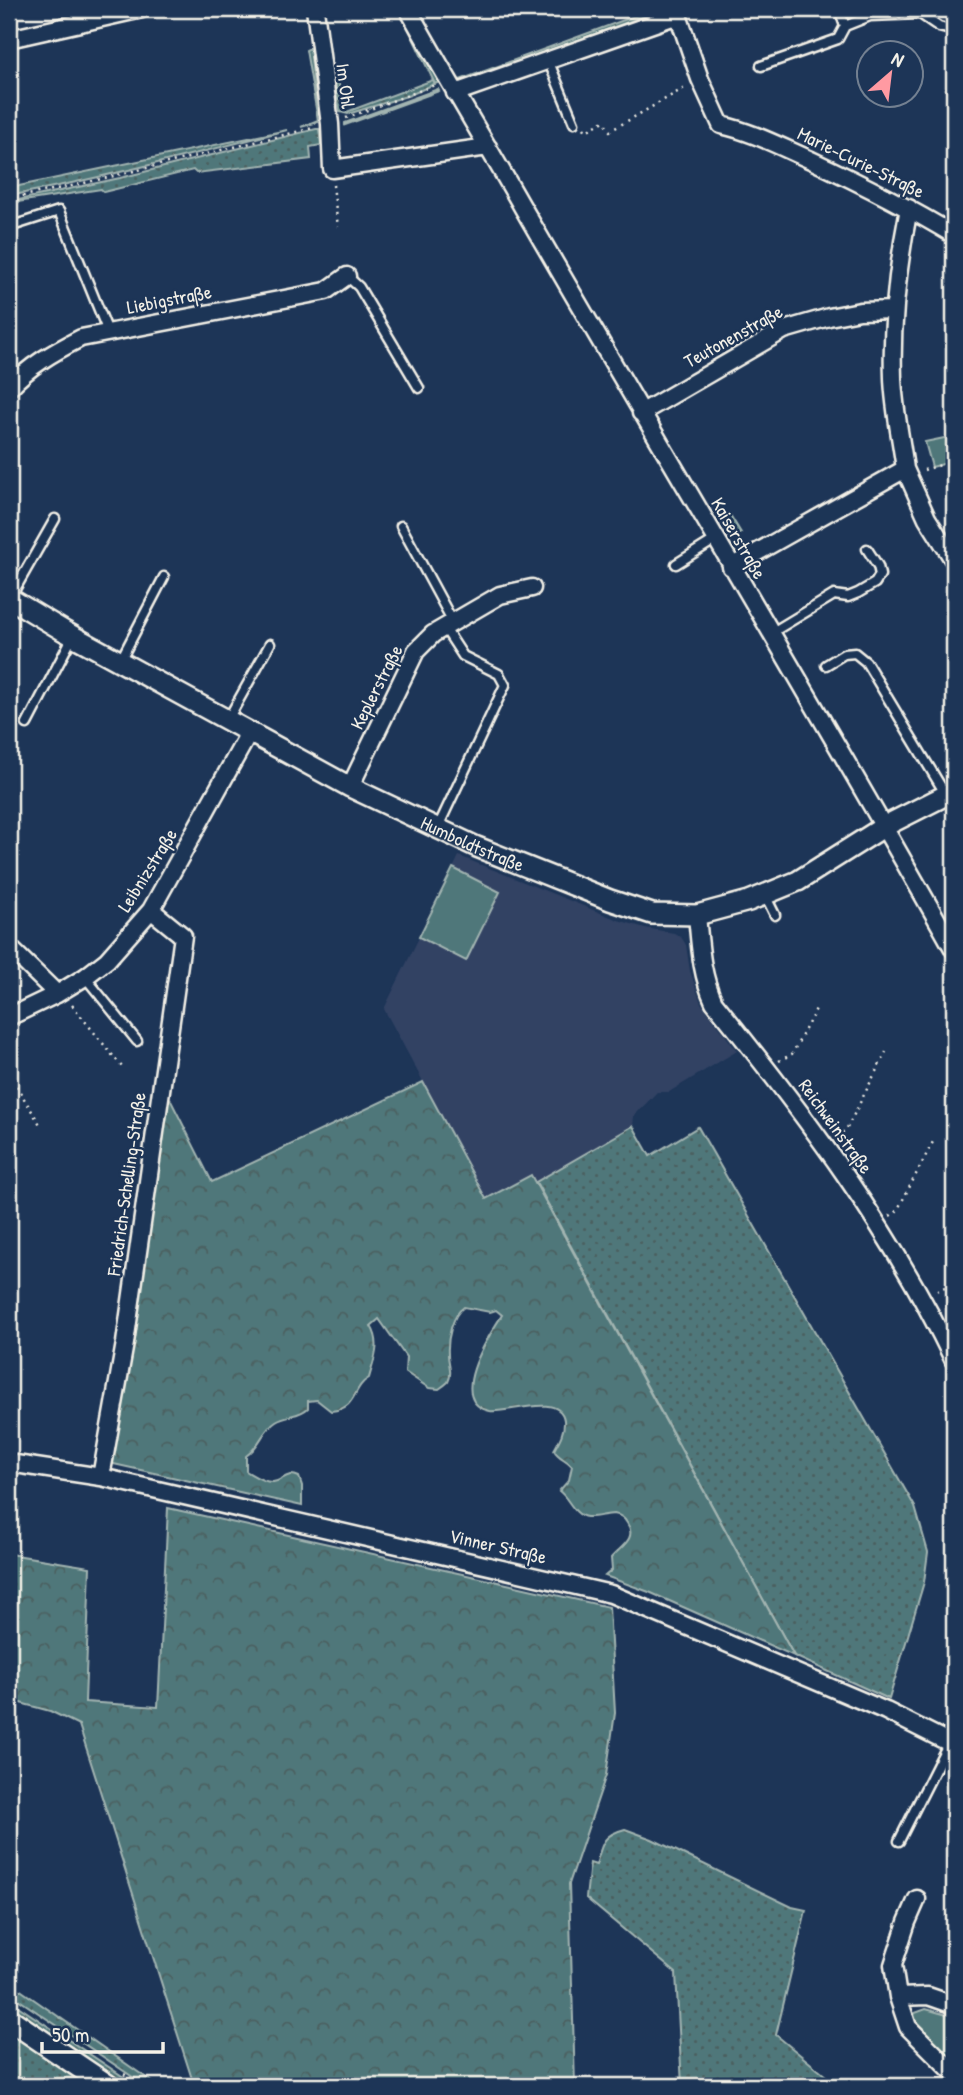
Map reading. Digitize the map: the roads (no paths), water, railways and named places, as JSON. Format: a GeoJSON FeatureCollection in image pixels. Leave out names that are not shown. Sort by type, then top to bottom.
{"type":"FeatureCollection","features":[{"type":"Feature","properties":{"kind":"main road"},"geometry":{"type":"LineString","coordinates":[[9,2019],[108,2086]]}},
{"type":"Feature","properties":{"kind":"street"},"geometry":{"type":"LineString","coordinates":[[9,39],[142,9]]}},
{"type":"Feature","properties":{"kind":"street","name":"Im Ohl"},"geometry":{"type":"LineString","coordinates":[[315,9],[330,124],[332,174],[488,147]]}},
{"type":"Feature","properties":{"kind":"street","name":"Kaiserstraße"},"geometry":{"type":"LineString","coordinates":[[408,9],[641,413],[885,826],[954,950]]}},
{"type":"Feature","properties":{"kind":"street","name":"Marie-Curie-Straße"},"geometry":{"type":"LineString","coordinates":[[548,60],[678,15],[700,79],[721,125],[747,131],[909,208],[954,236]]}},
{"type":"Feature","properties":{"kind":"street"},"geometry":{"type":"LineString","coordinates":[[451,86],[548,60]]}},
{"type":"Feature","properties":{"kind":"street"},"geometry":{"type":"LineString","coordinates":[[909,208],[899,261],[894,310],[893,380],[906,472],[927,518],[954,561]]}},
{"type":"Feature","properties":{"kind":"street","name":"Liebigstraße"},"geometry":{"type":"LineString","coordinates":[[9,388],[21,374],[46,356],[81,338],[326,291],[347,276]]}},
{"type":"Feature","properties":{"kind":"street","name":"Teutonenstraße"},"geometry":{"type":"LineString","coordinates":[[641,413],[784,330],[849,313],[894,310]]}},
{"type":"Feature","properties":{"kind":"street"},"geometry":{"type":"LineString","coordinates":[[732,567],[906,472]]}},
{"type":"Feature","properties":{"kind":"street","name":"Keplerstraße"},"geometry":{"type":"LineString","coordinates":[[350,787],[416,651],[433,634],[500,595],[532,588]]}},
{"type":"Feature","properties":{"kind":"street","name":"Humboldtstraße"},"geometry":{"type":"LineString","coordinates":[[9,598],[119,662],[350,787],[488,851],[652,914],[697,915],[765,895],[798,881],[885,826],[950,793]]}},
{"type":"Feature","properties":{"kind":"street","name":"Leibnizstraße"},"geometry":{"type":"LineString","coordinates":[[9,1017],[59,992],[107,960],[151,911],[249,733]]}},
{"type":"Feature","properties":{"kind":"street","name":"Friedrich-Schelling-Straße"},"geometry":{"type":"LineString","coordinates":[[101,1476],[125,1343],[183,936],[151,911]]}},
{"type":"Feature","properties":{"kind":"street","name":"Reichweinstraße"},"geometry":{"type":"LineString","coordinates":[[697,915],[705,982],[714,1002],[824,1143],[878,1223],[954,1361]]}},
{"type":"Feature","properties":{"kind":"street"},"geometry":{"type":"LineString","coordinates":[[9,947],[59,992]]}},
{"type":"Feature","properties":{"kind":"street","name":"Vinner Straße"},"geometry":{"type":"LineString","coordinates":[[9,1463],[101,1476],[611,1594],[886,1711],[951,1744]]}},
{"type":"Feature","properties":{"kind":"street"},"geometry":{"type":"LineString","coordinates":[[918,1899],[907,1922],[893,1965],[898,1997],[908,2027],[954,2073]]}},
{"type":"Feature","properties":{"kind":"street"},"geometry":{"type":"LineString","coordinates":[[898,1997],[928,1996],[954,2005]]}},
{"type":"Feature","properties":{"kind":"lane"},"geometry":{"type":"LineString","coordinates":[[839,9],[845,26]]}},
{"type":"Feature","properties":{"kind":"lane"},"geometry":{"type":"LineString","coordinates":[[761,66],[838,39],[845,26],[870,16],[923,11],[939,27],[954,31]]}},
{"type":"Feature","properties":{"kind":"lane"},"geometry":{"type":"LineString","coordinates":[[548,60],[574,123]]}},
{"type":"Feature","properties":{"kind":"lane"},"geometry":{"type":"LineString","coordinates":[[9,227],[59,211],[108,332]]}},
{"type":"Feature","properties":{"kind":"lane"},"geometry":{"type":"LineString","coordinates":[[347,276],[359,286],[419,388]]}},
{"type":"Feature","properties":{"kind":"lane"},"geometry":{"type":"LineString","coordinates":[[9,598],[55,519]]}},
{"type":"Feature","properties":{"kind":"lane"},"geometry":{"type":"LineString","coordinates":[[401,526],[463,656],[499,674],[505,684],[437,828]]}},
{"type":"Feature","properties":{"kind":"lane"},"geometry":{"type":"LineString","coordinates":[[676,564],[716,539]]}},
{"type":"Feature","properties":{"kind":"lane"},"geometry":{"type":"LineString","coordinates":[[771,633],[834,595],[848,597],[875,583],[880,575],[878,566],[867,549]]}},
{"type":"Feature","properties":{"kind":"lane"},"geometry":{"type":"LineString","coordinates":[[119,662],[164,577]]}},
{"type":"Feature","properties":{"kind":"lane"},"geometry":{"type":"LineString","coordinates":[[27,724],[73,636]]}},
{"type":"Feature","properties":{"kind":"lane"},"geometry":{"type":"LineString","coordinates":[[227,721],[270,644]]}},
{"type":"Feature","properties":{"kind":"lane"},"geometry":{"type":"LineString","coordinates":[[826,665],[844,654],[855,653],[866,662],[950,793]]}},
{"type":"Feature","properties":{"kind":"lane"},"geometry":{"type":"LineString","coordinates":[[765,895],[775,915]]}},
{"type":"Feature","properties":{"kind":"lane"},"geometry":{"type":"LineString","coordinates":[[85,976],[137,1041]]}},
{"type":"Feature","properties":{"kind":"lane"},"geometry":{"type":"LineString","coordinates":[[898,1841],[951,1744]]}}]}
